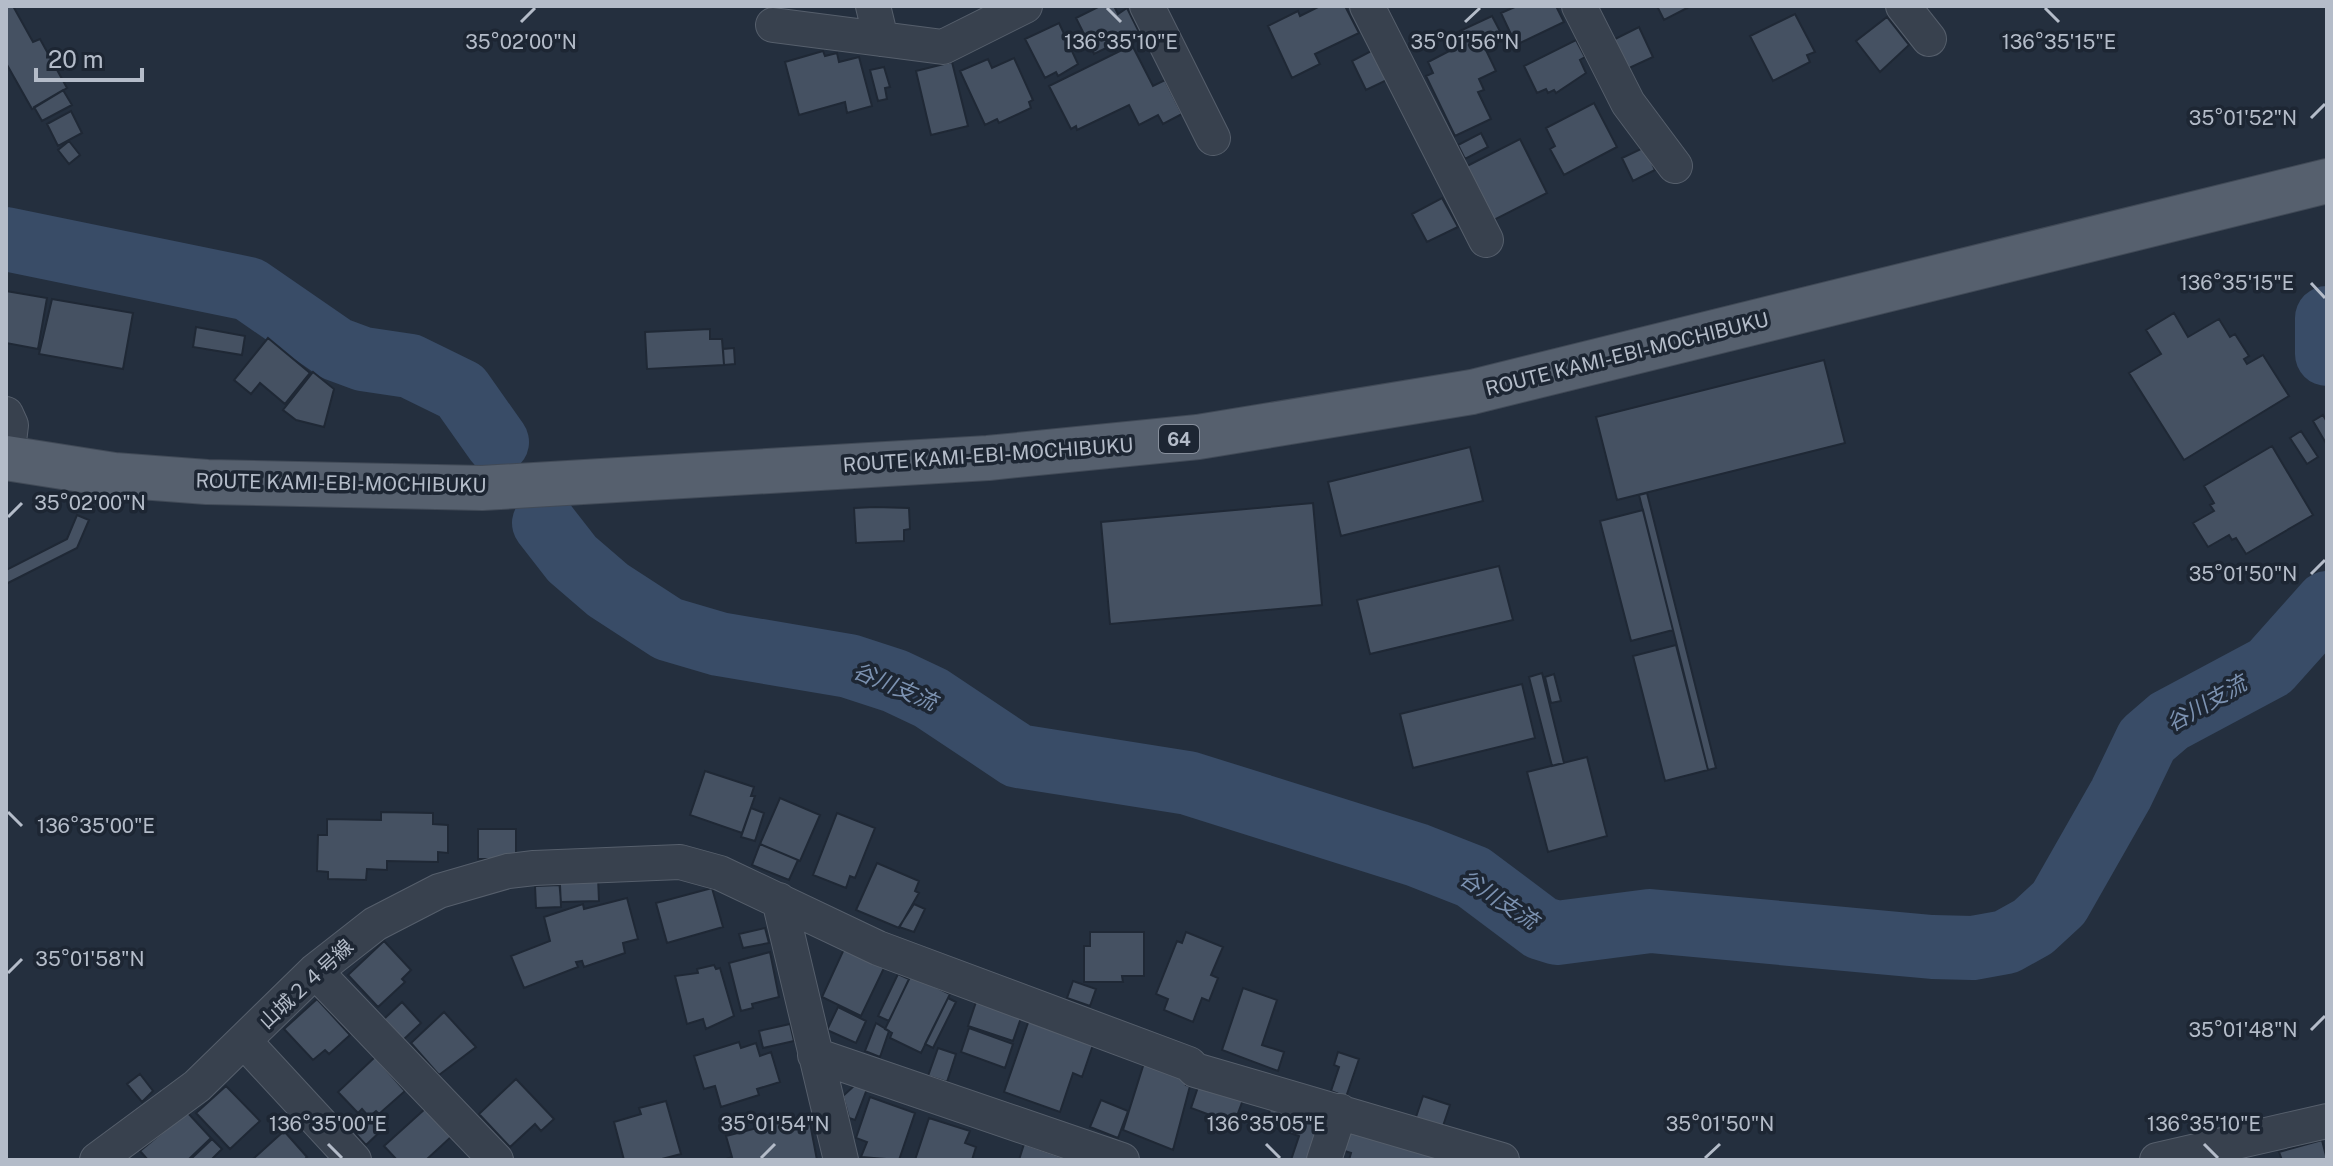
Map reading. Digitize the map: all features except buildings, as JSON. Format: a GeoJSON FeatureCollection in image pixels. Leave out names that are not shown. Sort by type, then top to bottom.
{"type":"FeatureCollection","features":[{"type":"Feature","properties":{"kind":"main road","name":"ROUTE KAMI-EBI-MOCHIBUKU"},"geometry":{"type":"LineString","coordinates":[[7,458],[114,475],[207,482],[482,488],[988,458],[1198,437],[1472,392],[2327,181]]}},
{"type":"Feature","properties":{"kind":"street"},"geometry":{"type":"LineString","coordinates":[[873,6],[881,39]]}},
{"type":"Feature","properties":{"kind":"street"},"geometry":{"type":"LineString","coordinates":[[773,25],[943,47],[1025,6]]}},
{"type":"Feature","properties":{"kind":"street"},"geometry":{"type":"LineString","coordinates":[[1147,6],[1213,138]]}},
{"type":"Feature","properties":{"kind":"street"},"geometry":{"type":"LineString","coordinates":[[1367,6],[1486,240]]}},
{"type":"Feature","properties":{"kind":"street"},"geometry":{"type":"LineString","coordinates":[[1579,6],[1628,103],[1675,166]]}},
{"type":"Feature","properties":{"kind":"street"},"geometry":{"type":"LineString","coordinates":[[1903,6],[1929,39]]}},
{"type":"Feature","properties":{"kind":"street"},"geometry":{"type":"LineString","coordinates":[[6,414],[11,425],[7,458]]}},
{"type":"Feature","properties":{"kind":"street","name":"山城２４号線"},"geometry":{"type":"LineString","coordinates":[[97,1160],[197,1086],[351,940],[408,905],[439,891],[508,871],[680,862],[720,873],[878,948],[1161,1053],[1195,1070],[1502,1160]]}},
{"type":"Feature","properties":{"kind":"street"},"geometry":{"type":"LineString","coordinates":[[779,900],[841,1160]]}},
{"type":"Feature","properties":{"kind":"street"},"geometry":{"type":"LineString","coordinates":[[315,971],[496,1160]]}},
{"type":"Feature","properties":{"kind":"street"},"geometry":{"type":"LineString","coordinates":[[245,1042],[354,1160]]}},
{"type":"Feature","properties":{"kind":"street"},"geometry":{"type":"LineString","coordinates":[[815,1055],[1122,1160]]}},
{"type":"Feature","properties":{"kind":"street"},"geometry":{"type":"LineString","coordinates":[[1324,1160],[1340,1111]]}},
{"type":"Feature","properties":{"kind":"street"},"geometry":{"type":"LineString","coordinates":[[2157,1160],[2327,1121]]}},
{"type":"Feature","properties":{"kind":"waterway"},"geometry":{"type":"LineString","coordinates":[[6,239],[249,289],[336,349],[363,359],[410,366],[461,391],[497,442]]}},
{"type":"Feature","properties":{"kind":"waterway","name":"谷川支流"},"geometry":{"type":"LineString","coordinates":[[2327,318],[2327,354]]}},
{"type":"Feature","properties":{"kind":"waterway","name":"谷川支流"},"geometry":{"type":"LineString","coordinates":[[544,523],[572,559],[608,590],[668,629],[719,644],[849,666],[895,681],[931,698],[1018,756],[1188,783],[1417,855],[1473,877],[1541,928],[1557,933],[1650,921],[1932,947],[1973,948],[2006,942],[2033,927],[2059,903],[2121,794],[2147,740],[2169,721],[2270,667],[2327,603]]}}]}
